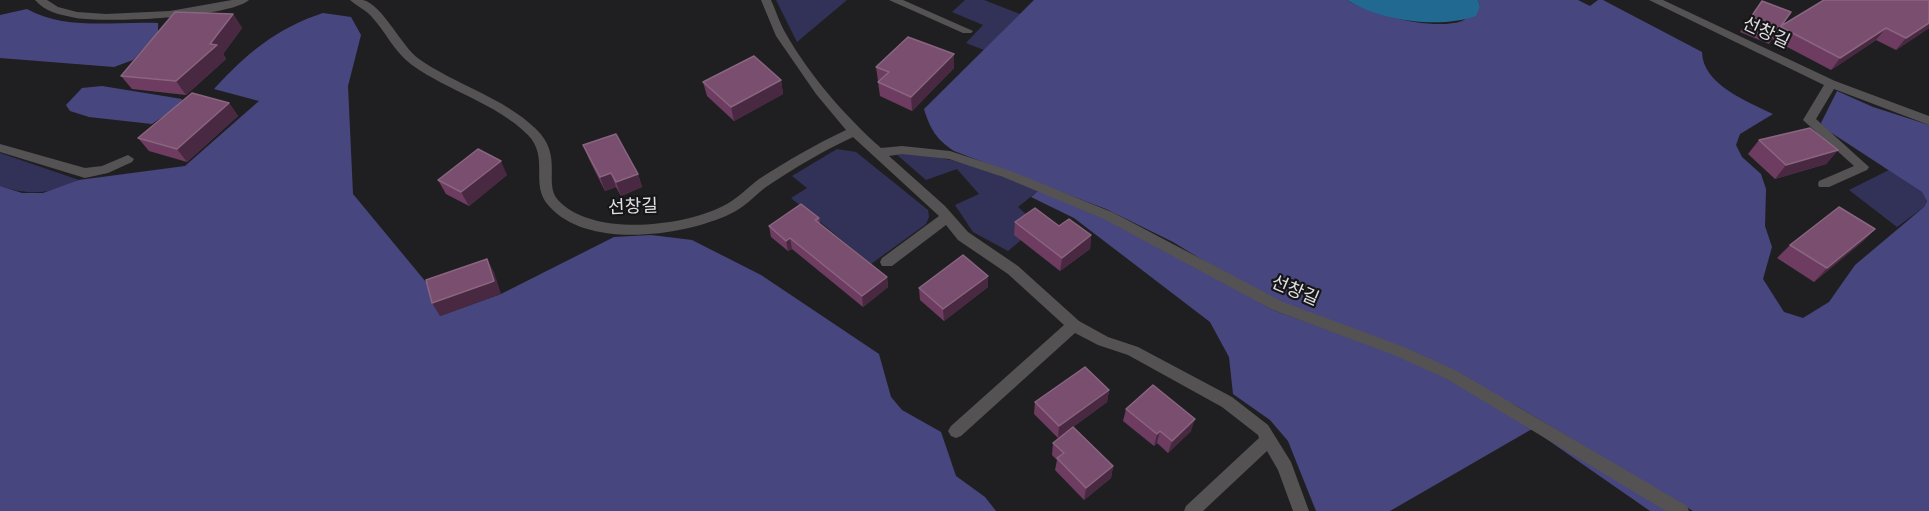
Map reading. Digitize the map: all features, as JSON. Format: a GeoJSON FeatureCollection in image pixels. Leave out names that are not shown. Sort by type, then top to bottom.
{"type":"FeatureCollection","features":[{"type":"Feature","properties":{"kind":"lane"},"geometry":{"type":"LineString","coordinates":[[40,0],[50,9],[83,16],[187,13],[211,10],[244,0]]}},
{"type":"Feature","properties":{"kind":"lane","name":"선창길"},"geometry":{"type":"LineString","coordinates":[[355,0],[373,9],[405,55],[499,109],[532,133],[546,152],[546,191],[553,204],[586,224],[608,229],[628,230],[702,219],[727,210],[801,158],[854,131]]}},
{"type":"Feature","properties":{"kind":"lane"},"geometry":{"type":"LineString","coordinates":[[766,0],[780,34],[798,63],[854,131],[946,217],[963,236],[1013,270],[1074,325],[1103,340],[1133,351],[1227,402],[1263,430],[1285,466],[1301,511]]}},
{"type":"Feature","properties":{"kind":"lane"},"geometry":{"type":"LineString","coordinates":[[894,0],[967,31]]}},
{"type":"Feature","properties":{"kind":"lane","name":"선창길"},"geometry":{"type":"LineString","coordinates":[[1654,0],[1831,84],[1929,121]]}},
{"type":"Feature","properties":{"kind":"lane"},"geometry":{"type":"LineString","coordinates":[[1824,184],[1863,167],[1809,120],[1831,84]]}},
{"type":"Feature","properties":{"kind":"lane"},"geometry":{"type":"LineString","coordinates":[[0,148],[85,173],[104,171],[128,159]]}},
{"type":"Feature","properties":{"kind":"lane","name":"선창길"},"geometry":{"type":"LineString","coordinates":[[878,153],[902,150],[950,155],[1007,174],[1109,216],[1278,306],[1399,351],[1452,375],[1681,511]]}},
{"type":"Feature","properties":{"kind":"lane"},"geometry":{"type":"LineString","coordinates":[[887,262],[946,217]]}},
{"type":"Feature","properties":{"kind":"lane"},"geometry":{"type":"LineString","coordinates":[[956,431],[1074,325]]}},
{"type":"Feature","properties":{"kind":"lane"},"geometry":{"type":"LineString","coordinates":[[1192,511],[1269,439]]}},
{"type":"Feature","properties":{"kind":"shaded area"},"geometry":{"type":"Polygon","coordinates":[[[776,0],[847,0],[797,42],[776,0]]]}},
{"type":"Feature","properties":{"kind":"shaded area"},"geometry":{"type":"Polygon","coordinates":[[[965,0],[984,0],[1020,14],[984,50],[966,43],[983,25],[952,12],[965,0]]]}},
{"type":"Feature","properties":{"kind":"shaded area"},"geometry":{"type":"Polygon","coordinates":[[[1034,0],[1347,0],[1371,11],[1403,20],[1450,24],[1462,21],[1471,14],[1480,6],[1478,0],[1578,0],[1590,6],[1598,0],[1603,0],[1702,52],[1704,63],[1718,83],[1740,98],[1773,114],[1740,134],[1736,145],[1742,157],[1761,174],[1766,189],[1765,226],[1772,247],[1763,279],[1784,312],[1803,318],[1829,302],[1855,265],[1924,207],[1927,201],[1922,192],[1824,128],[1821,123],[1837,91],[1873,107],[1929,125],[1929,511],[1693,511],[1515,405],[1279,301],[1227,275],[1173,242],[1106,209],[954,151],[935,133],[924,109],[1034,0]]]}},
{"type":"Feature","properties":{"kind":"shaded area"},"geometry":{"type":"Polygon","coordinates":[[[27,9],[42,16],[74,23],[158,23],[158,32],[133,60],[114,67],[0,58],[0,15],[27,9]]]}},
{"type":"Feature","properties":{"kind":"shaded area"},"geometry":{"type":"Polygon","coordinates":[[[323,13],[351,17],[361,35],[348,86],[353,194],[435,293],[440,316],[501,294],[614,237],[651,235],[692,240],[761,275],[879,354],[891,397],[902,410],[941,432],[956,476],[985,497],[996,511],[0,511],[0,186],[22,193],[43,193],[79,180],[185,166],[259,101],[214,89],[238,64],[264,43],[291,26],[323,13]]]}},
{"type":"Feature","properties":{"kind":"shaded area"},"geometry":{"type":"Polygon","coordinates":[[[102,86],[182,99],[181,104],[152,124],[89,117],[70,111],[66,105],[82,88],[102,86]]]}},
{"type":"Feature","properties":{"kind":"shaded area"},"geometry":{"type":"Polygon","coordinates":[[[837,149],[856,152],[928,210],[929,217],[926,224],[871,264],[791,198],[807,188],[792,176],[837,149]]]}},
{"type":"Feature","properties":{"kind":"shaded area"},"geometry":{"type":"Polygon","coordinates":[[[0,153],[79,180],[50,191],[40,192],[21,191],[0,186],[0,153]]]}},
{"type":"Feature","properties":{"kind":"shaded area"},"geometry":{"type":"Polygon","coordinates":[[[895,153],[952,160],[1038,191],[1018,207],[1034,221],[1015,235],[1021,240],[1008,251],[973,232],[955,205],[979,194],[957,169],[926,180],[895,153]]]}},
{"type":"Feature","properties":{"kind":"shaded area"},"geometry":{"type":"Polygon","coordinates":[[[1889,170],[1922,192],[1927,200],[1924,207],[1897,227],[1849,190],[1889,170]]]}},
{"type":"Feature","properties":{"kind":"shaded area"},"geometry":{"type":"Polygon","coordinates":[[[1038,191],[1096,214],[1175,254],[1273,310],[1400,356],[1452,380],[1670,511],[1650,511],[1532,429],[1390,511],[1316,511],[1288,441],[1270,420],[1233,394],[1229,357],[1210,322],[1074,218],[1031,197],[1038,191]]]}},
{"type":"Feature","properties":{"kind":"water"},"geometry":{"type":"Polygon","coordinates":[[[1347,0],[1478,0],[1480,6],[1476,16],[1445,22],[1428,22],[1393,18],[1347,0]]]}},
{"type":"Feature","properties":{"kind":"building"},"geometry":{"type":"Polygon","coordinates":[[[1824,0],[1929,0],[1929,23],[1906,38],[1886,28],[1840,58],[1781,27],[1778,32],[1749,20],[1762,1],[1791,12],[1781,26],[1824,0]]]}},
{"type":"Feature","properties":{"kind":"building"},"geometry":{"type":"Polygon","coordinates":[[[175,12],[233,14],[210,44],[217,45],[176,81],[121,76],[175,12]]]}},
{"type":"Feature","properties":{"kind":"building"},"geometry":{"type":"Polygon","coordinates":[[[908,37],[954,54],[911,97],[878,82],[889,72],[876,67],[908,37]]]}},
{"type":"Feature","properties":{"kind":"building"},"geometry":{"type":"Polygon","coordinates":[[[754,56],[781,80],[731,107],[703,82],[754,56]]]}},
{"type":"Feature","properties":{"kind":"building"},"geometry":{"type":"Polygon","coordinates":[[[192,93],[229,103],[177,149],[138,138],[192,93]]]}},
{"type":"Feature","properties":{"kind":"building"},"geometry":{"type":"Polygon","coordinates":[[[1810,128],[1838,150],[1786,165],[1759,140],[1810,128]]]}},
{"type":"Feature","properties":{"kind":"building"},"geometry":{"type":"Polygon","coordinates":[[[616,134],[638,174],[616,182],[611,173],[600,177],[583,145],[616,134]]]}},
{"type":"Feature","properties":{"kind":"building"},"geometry":{"type":"Polygon","coordinates":[[[478,149],[501,161],[461,192],[438,180],[478,149]]]}},
{"type":"Feature","properties":{"kind":"building"},"geometry":{"type":"Polygon","coordinates":[[[801,204],[819,218],[815,220],[887,277],[862,296],[790,238],[786,241],[769,226],[801,204]]]}},
{"type":"Feature","properties":{"kind":"building"},"geometry":{"type":"Polygon","coordinates":[[[1839,207],[1875,229],[1827,268],[1790,245],[1839,207]]]}},
{"type":"Feature","properties":{"kind":"building"},"geometry":{"type":"Polygon","coordinates":[[[1035,208],[1059,226],[1069,219],[1091,235],[1062,258],[1015,222],[1035,208]]]}},
{"type":"Feature","properties":{"kind":"building"},"geometry":{"type":"Polygon","coordinates":[[[963,255],[988,276],[943,309],[919,288],[963,255]]]}},
{"type":"Feature","properties":{"kind":"building"},"geometry":{"type":"Polygon","coordinates":[[[487,259],[494,281],[432,303],[426,280],[487,259]]]}},
{"type":"Feature","properties":{"kind":"building"},"geometry":{"type":"Polygon","coordinates":[[[1085,367],[1109,390],[1059,426],[1035,402],[1085,367]]]}},
{"type":"Feature","properties":{"kind":"building"},"geometry":{"type":"Polygon","coordinates":[[[1153,385],[1195,419],[1172,441],[1160,431],[1157,434],[1126,409],[1153,385]]]}},
{"type":"Feature","properties":{"kind":"building"},"geometry":{"type":"Polygon","coordinates":[[[1073,427],[1113,466],[1086,488],[1057,458],[1064,453],[1053,443],[1073,427]]]}}]}
